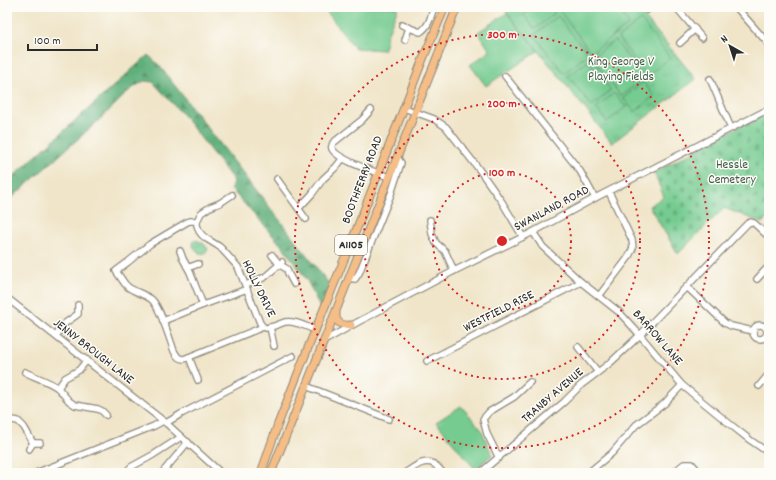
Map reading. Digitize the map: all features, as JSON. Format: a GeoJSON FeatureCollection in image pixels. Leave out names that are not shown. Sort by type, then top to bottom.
{"type":"FeatureCollection","features":[{"type":"Feature","properties":{"kind":"main road","name":"BOOTHFERRY ROAD"},"geometry":{"type":"LineString","coordinates":[[260,473],[423,58],[445,7]]}},
{"type":"Feature","properties":{"kind":"main road","name":"BOOTHFERRY ROAD"},"geometry":{"type":"LineString","coordinates":[[271,473],[457,7]]}},
{"type":"Feature","properties":{"kind":"main road"},"geometry":{"type":"LineString","coordinates":[[336,311],[336,317],[339,323],[346,326],[351,325]]}},
{"type":"Feature","properties":{"kind":"street"},"geometry":{"type":"LineString","coordinates":[[402,25],[420,32],[425,29],[430,20],[434,7]]}},
{"type":"Feature","properties":{"kind":"street"},"geometry":{"type":"LineString","coordinates":[[676,7],[702,38]]}},
{"type":"Feature","properties":{"kind":"street"},"geometry":{"type":"LineString","coordinates":[[736,7],[768,42]]}},
{"type":"Feature","properties":{"kind":"street"},"geometry":{"type":"LineString","coordinates":[[405,40],[409,28]]}},
{"type":"Feature","properties":{"kind":"street"},"geometry":{"type":"LineString","coordinates":[[680,42],[695,29]]}},
{"type":"Feature","properties":{"kind":"street"},"geometry":{"type":"LineString","coordinates":[[505,76],[580,171],[595,198]]}},
{"type":"Feature","properties":{"kind":"street"},"geometry":{"type":"LineString","coordinates":[[710,79],[732,128]]}},
{"type":"Feature","properties":{"kind":"street"},"geometry":{"type":"LineString","coordinates":[[404,108],[434,119],[446,127],[502,202],[522,237]]}},
{"type":"Feature","properties":{"kind":"street","name":"SWANLAND ROAD"},"geometry":{"type":"LineString","coordinates":[[324,341],[351,325],[454,271],[533,232],[595,198],[769,109]]}},
{"type":"Feature","properties":{"kind":"street"},"geometry":{"type":"LineString","coordinates":[[371,110],[362,120],[333,143],[332,147],[343,158],[389,177]]}},
{"type":"Feature","properties":{"kind":"street","name":"BOOTHFERRY ROAD"},"geometry":{"type":"LineString","coordinates":[[349,278],[355,279],[359,273],[391,194],[402,163],[397,157]]}},
{"type":"Feature","properties":{"kind":"street"},"geometry":{"type":"LineString","coordinates":[[299,208],[343,158]]}},
{"type":"Feature","properties":{"kind":"street"},"geometry":{"type":"LineString","coordinates":[[277,179],[306,219]]}},
{"type":"Feature","properties":{"kind":"street"},"geometry":{"type":"LineString","coordinates":[[599,296],[634,248],[632,240],[608,192]]}},
{"type":"Feature","properties":{"kind":"street"},"geometry":{"type":"LineString","coordinates":[[232,195],[200,213],[197,221],[187,222],[150,244],[116,271],[128,287],[152,299],[155,303],[177,356],[180,359],[184,359],[263,326]]}},
{"type":"Feature","properties":{"kind":"street"},"geometry":{"type":"LineString","coordinates":[[430,220],[432,234],[436,243],[444,251],[454,271]]}},
{"type":"Feature","properties":{"kind":"street","name":"HOLLY DRIVE"},"geometry":{"type":"LineString","coordinates":[[197,221],[197,228],[202,235],[220,247],[238,268],[263,326],[266,328],[285,322],[290,322],[316,330]]}},
{"type":"Feature","properties":{"kind":"street","name":"TRANBY AVENUE"},"geometry":{"type":"LineString","coordinates":[[480,473],[564,402],[581,385],[610,363],[640,335],[751,222],[754,223],[769,238]]}},
{"type":"Feature","properties":{"kind":"street","name":"BARROW LANE"},"geometry":{"type":"LineString","coordinates":[[533,232],[543,247],[581,282],[619,312],[682,384],[731,425],[769,453]]}},
{"type":"Feature","properties":{"kind":"street"},"geometry":{"type":"LineString","coordinates":[[180,251],[203,305]]}},
{"type":"Feature","properties":{"kind":"street"},"geometry":{"type":"LineString","coordinates":[[272,255],[287,269],[294,284]]}},
{"type":"Feature","properties":{"kind":"street"},"geometry":{"type":"LineString","coordinates":[[163,321],[246,287],[265,277],[281,263]]}},
{"type":"Feature","properties":{"kind":"street"},"geometry":{"type":"LineString","coordinates":[[187,266],[190,267],[198,264]]}},
{"type":"Feature","properties":{"kind":"street"},"geometry":{"type":"LineString","coordinates":[[757,278],[769,266]]}},
{"type":"Feature","properties":{"kind":"street","name":"WESTFIELD RISE"},"geometry":{"type":"LineString","coordinates":[[427,361],[581,282]]}},
{"type":"Feature","properties":{"kind":"street"},"geometry":{"type":"LineString","coordinates":[[687,287],[725,323],[731,326],[753,331]]}},
{"type":"Feature","properties":{"kind":"street","name":"JENNY BROUGH LANE"},"geometry":{"type":"LineString","coordinates":[[8,300],[165,422],[221,473]]}},
{"type":"Feature","properties":{"kind":"street"},"geometry":{"type":"LineString","coordinates":[[56,336],[64,324],[78,314],[78,305]]}},
{"type":"Feature","properties":{"kind":"street","name":"HOLLY DRIVE"},"geometry":{"type":"LineString","coordinates":[[270,327],[274,346]]}},
{"type":"Feature","properties":{"kind":"street"},"geometry":{"type":"LineString","coordinates":[[578,347],[598,372]]}},
{"type":"Feature","properties":{"kind":"street"},"geometry":{"type":"LineString","coordinates":[[36,473],[165,422],[293,356]]}},
{"type":"Feature","properties":{"kind":"street"},"geometry":{"type":"LineString","coordinates":[[189,357],[198,380]]}},
{"type":"Feature","properties":{"kind":"street"},"geometry":{"type":"LineString","coordinates":[[58,388],[64,378],[79,370],[87,360]]}},
{"type":"Feature","properties":{"kind":"street"},"geometry":{"type":"LineString","coordinates":[[25,372],[30,378],[42,378],[58,388],[69,401],[75,405],[98,412],[102,410],[106,415]]}},
{"type":"Feature","properties":{"kind":"street"},"geometry":{"type":"LineString","coordinates":[[759,386],[769,374]]}},
{"type":"Feature","properties":{"kind":"street"},"geometry":{"type":"LineString","coordinates":[[499,458],[487,434],[483,419],[489,412],[514,397],[530,382]]}},
{"type":"Feature","properties":{"kind":"street"},"geometry":{"type":"LineString","coordinates":[[588,473],[612,453],[636,425],[665,403],[682,384]]}},
{"type":"Feature","properties":{"kind":"street"},"geometry":{"type":"LineString","coordinates":[[306,386],[388,420]]}},
{"type":"Feature","properties":{"kind":"street"},"geometry":{"type":"LineString","coordinates":[[7,419],[18,421],[24,427],[33,443]]}},
{"type":"Feature","properties":{"kind":"street"},"geometry":{"type":"LineString","coordinates":[[128,473],[128,470],[131,467],[153,455],[181,436]]}},
{"type":"Feature","properties":{"kind":"street"},"geometry":{"type":"LineString","coordinates":[[162,473],[188,442]]}},
{"type":"Feature","properties":{"kind":"street"},"geometry":{"type":"LineString","coordinates":[[33,443],[40,443]]}},
{"type":"Feature","properties":{"kind":"street"},"geometry":{"type":"LineString","coordinates":[[30,449],[33,443]]}},
{"type":"Feature","properties":{"kind":"street"},"geometry":{"type":"LineString","coordinates":[[405,473],[428,461],[435,464],[443,473]]}},
{"type":"Feature","properties":{"kind":"street"},"geometry":{"type":"LineString","coordinates":[[673,473],[684,464],[692,464],[700,473]]}},
{"type":"Feature","properties":{"kind":"green space"},"geometry":{"type":"Polygon","coordinates":[[[323,7],[398,7],[383,50],[355,48],[323,7]]]}},
{"type":"Feature","properties":{"kind":"green space","name":"King George V Playing Fields"},"geometry":{"type":"Polygon","coordinates":[[[507,7],[636,7],[696,79],[612,143],[507,13],[505,9],[507,7]]]}},
{"type":"Feature","properties":{"kind":"green space"},"geometry":{"type":"Polygon","coordinates":[[[533,7],[550,7],[555,13],[535,29],[524,15],[533,7]]]}},
{"type":"Feature","properties":{"kind":"green space"},"geometry":{"type":"Polygon","coordinates":[[[557,7],[616,7],[629,24],[591,53],[557,7]]]}},
{"type":"Feature","properties":{"kind":"green space"},"geometry":{"type":"Polygon","coordinates":[[[507,13],[538,51],[486,86],[470,65],[490,51],[478,32],[507,13]]]}},
{"type":"Feature","properties":{"kind":"green space"},"geometry":{"type":"Polygon","coordinates":[[[558,16],[588,54],[564,73],[534,35],[558,16]]]}},
{"type":"Feature","properties":{"kind":"green space"},"geometry":{"type":"Polygon","coordinates":[[[641,20],[670,58],[647,76],[618,38],[641,20]]]}},
{"type":"Feature","properties":{"kind":"green space"},"geometry":{"type":"Polygon","coordinates":[[[615,40],[644,78],[621,96],[592,58],[615,40]]]}},
{"type":"Feature","properties":{"kind":"green space"},"geometry":{"type":"Polygon","coordinates":[[[148,55],[158,64],[330,285],[320,308],[307,280],[283,247],[231,189],[234,181],[183,115],[153,82],[144,81],[131,89],[96,123],[7,203],[7,182],[148,55]]]}},
{"type":"Feature","properties":{"kind":"green space"},"geometry":{"type":"Polygon","coordinates":[[[588,61],[611,90],[592,106],[568,76],[588,61]]]}},
{"type":"Feature","properties":{"kind":"green space"},"geometry":{"type":"Polygon","coordinates":[[[643,82],[654,96],[635,112],[623,98],[643,82]]]}},
{"type":"Feature","properties":{"kind":"green space"},"geometry":{"type":"Polygon","coordinates":[[[614,93],[626,107],[607,122],[596,108],[614,93]]]}},
{"type":"Feature","properties":{"kind":"green space","name":"Hessle Cemetery"},"geometry":{"type":"Polygon","coordinates":[[[769,110],[769,217],[763,223],[724,208],[678,254],[649,206],[664,197],[654,173],[769,110]]]}},
{"type":"Feature","properties":{"kind":"green space"},"geometry":{"type":"Polygon","coordinates":[[[194,240],[203,243],[208,250],[201,254],[196,251],[193,246],[194,240]]]}},
{"type":"Feature","properties":{"kind":"green space"},"geometry":{"type":"Polygon","coordinates":[[[461,406],[481,429],[492,455],[475,469],[436,422],[461,406]]]}}]}
